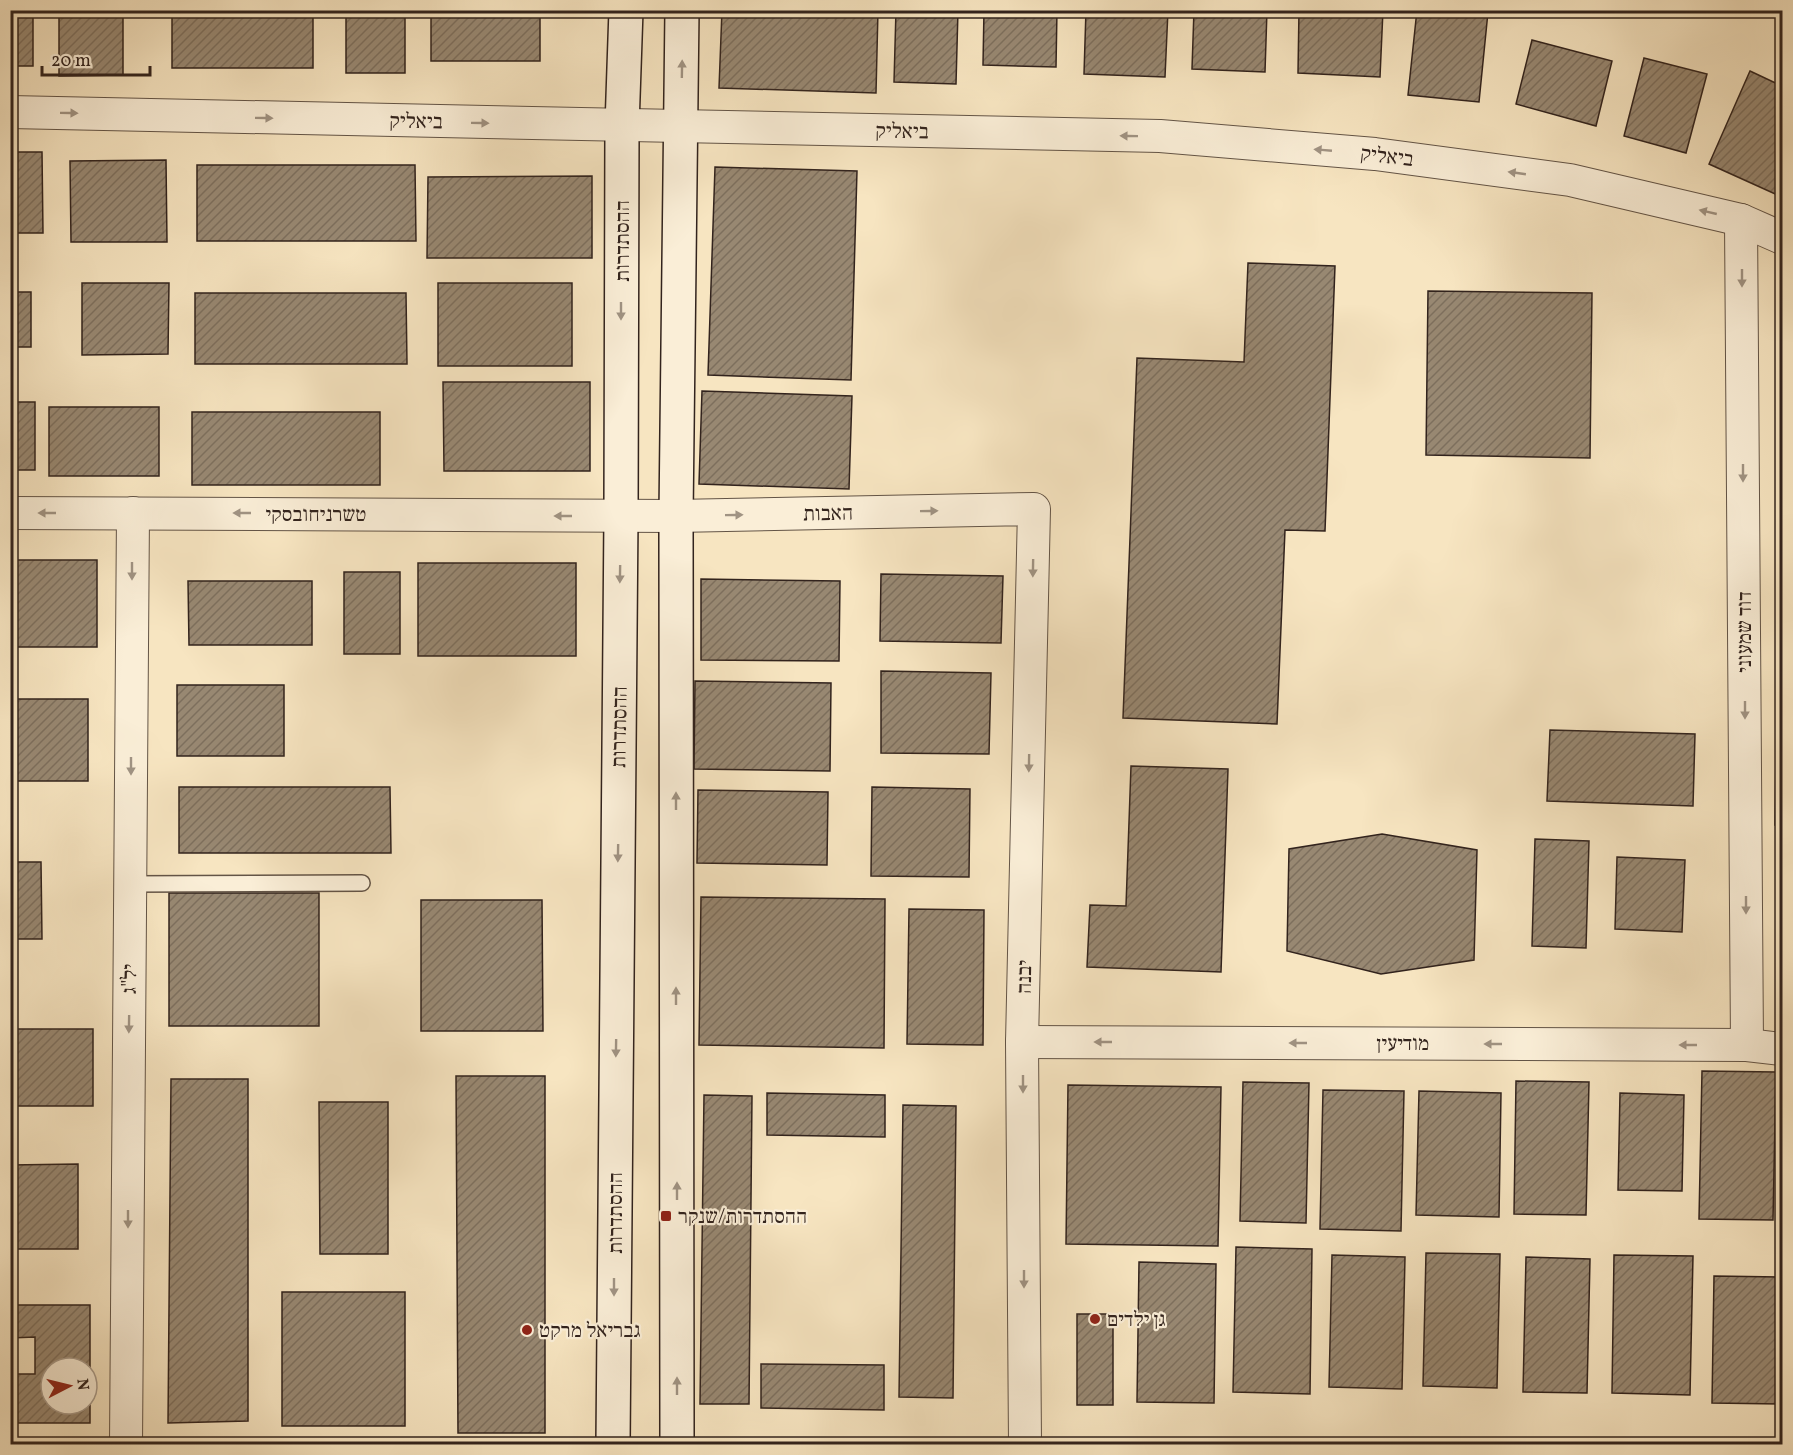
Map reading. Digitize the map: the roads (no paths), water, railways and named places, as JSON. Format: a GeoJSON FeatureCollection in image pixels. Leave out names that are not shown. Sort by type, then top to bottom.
{"type":"FeatureCollection","features":[{"type":"Feature","properties":{"kind":"street","name":"ההסתדרות"},"geometry":{"type":"LineString","coordinates":[[613,1444],[622,126],[626,10]]}},
{"type":"Feature","properties":{"kind":"street"},"geometry":{"type":"LineString","coordinates":[[677,1444],[676,516],[682,10]]}},
{"type":"Feature","properties":{"kind":"street","name":"ביאליק"},"geometry":{"type":"LineString","coordinates":[[10,112],[1160,136],[1375,154],[1570,180],[1741,220],[1782,238]]}},
{"type":"Feature","properties":{"kind":"street","name":"דוד שמעוני"},"geometry":{"type":"LineString","coordinates":[[1741,220],[1746,1045]]}},
{"type":"Feature","properties":{"kind":"street","name":"האבות"},"geometry":{"type":"LineString","coordinates":[[621,516],[1034,509]]}},
{"type":"Feature","properties":{"kind":"street","name":"יבנה"},"geometry":{"type":"LineString","coordinates":[[1025,1444],[1022,1042],[1034,509]]}},
{"type":"Feature","properties":{"kind":"street","name":"טשרניחובסקי"},"geometry":{"type":"LineString","coordinates":[[10,513],[621,516]]}},
{"type":"Feature","properties":{"kind":"street","name":"יל\"ג"},"geometry":{"type":"LineString","coordinates":[[126,1444],[133,513]]}},
{"type":"Feature","properties":{"kind":"street","name":"מודיעין"},"geometry":{"type":"LineString","coordinates":[[1022,1042],[1746,1045],[1782,1049]]}},
{"type":"Feature","properties":{"kind":"lane"},"geometry":{"type":"LineString","coordinates":[[130,884],[362,883]]}},
{"type":"Feature","properties":{"kind":"place","name":"ההסתדרות/שנקר"},"geometry":{"type":"Point","coordinates":[666,1216]}},
{"type":"Feature","properties":{"kind":"place","name":"גן ילדים"},"geometry":{"type":"Point","coordinates":[1095,1319]}},
{"type":"Feature","properties":{"kind":"place","name":"גבריאל מרקט"},"geometry":{"type":"Point","coordinates":[527,1330]}}]}
